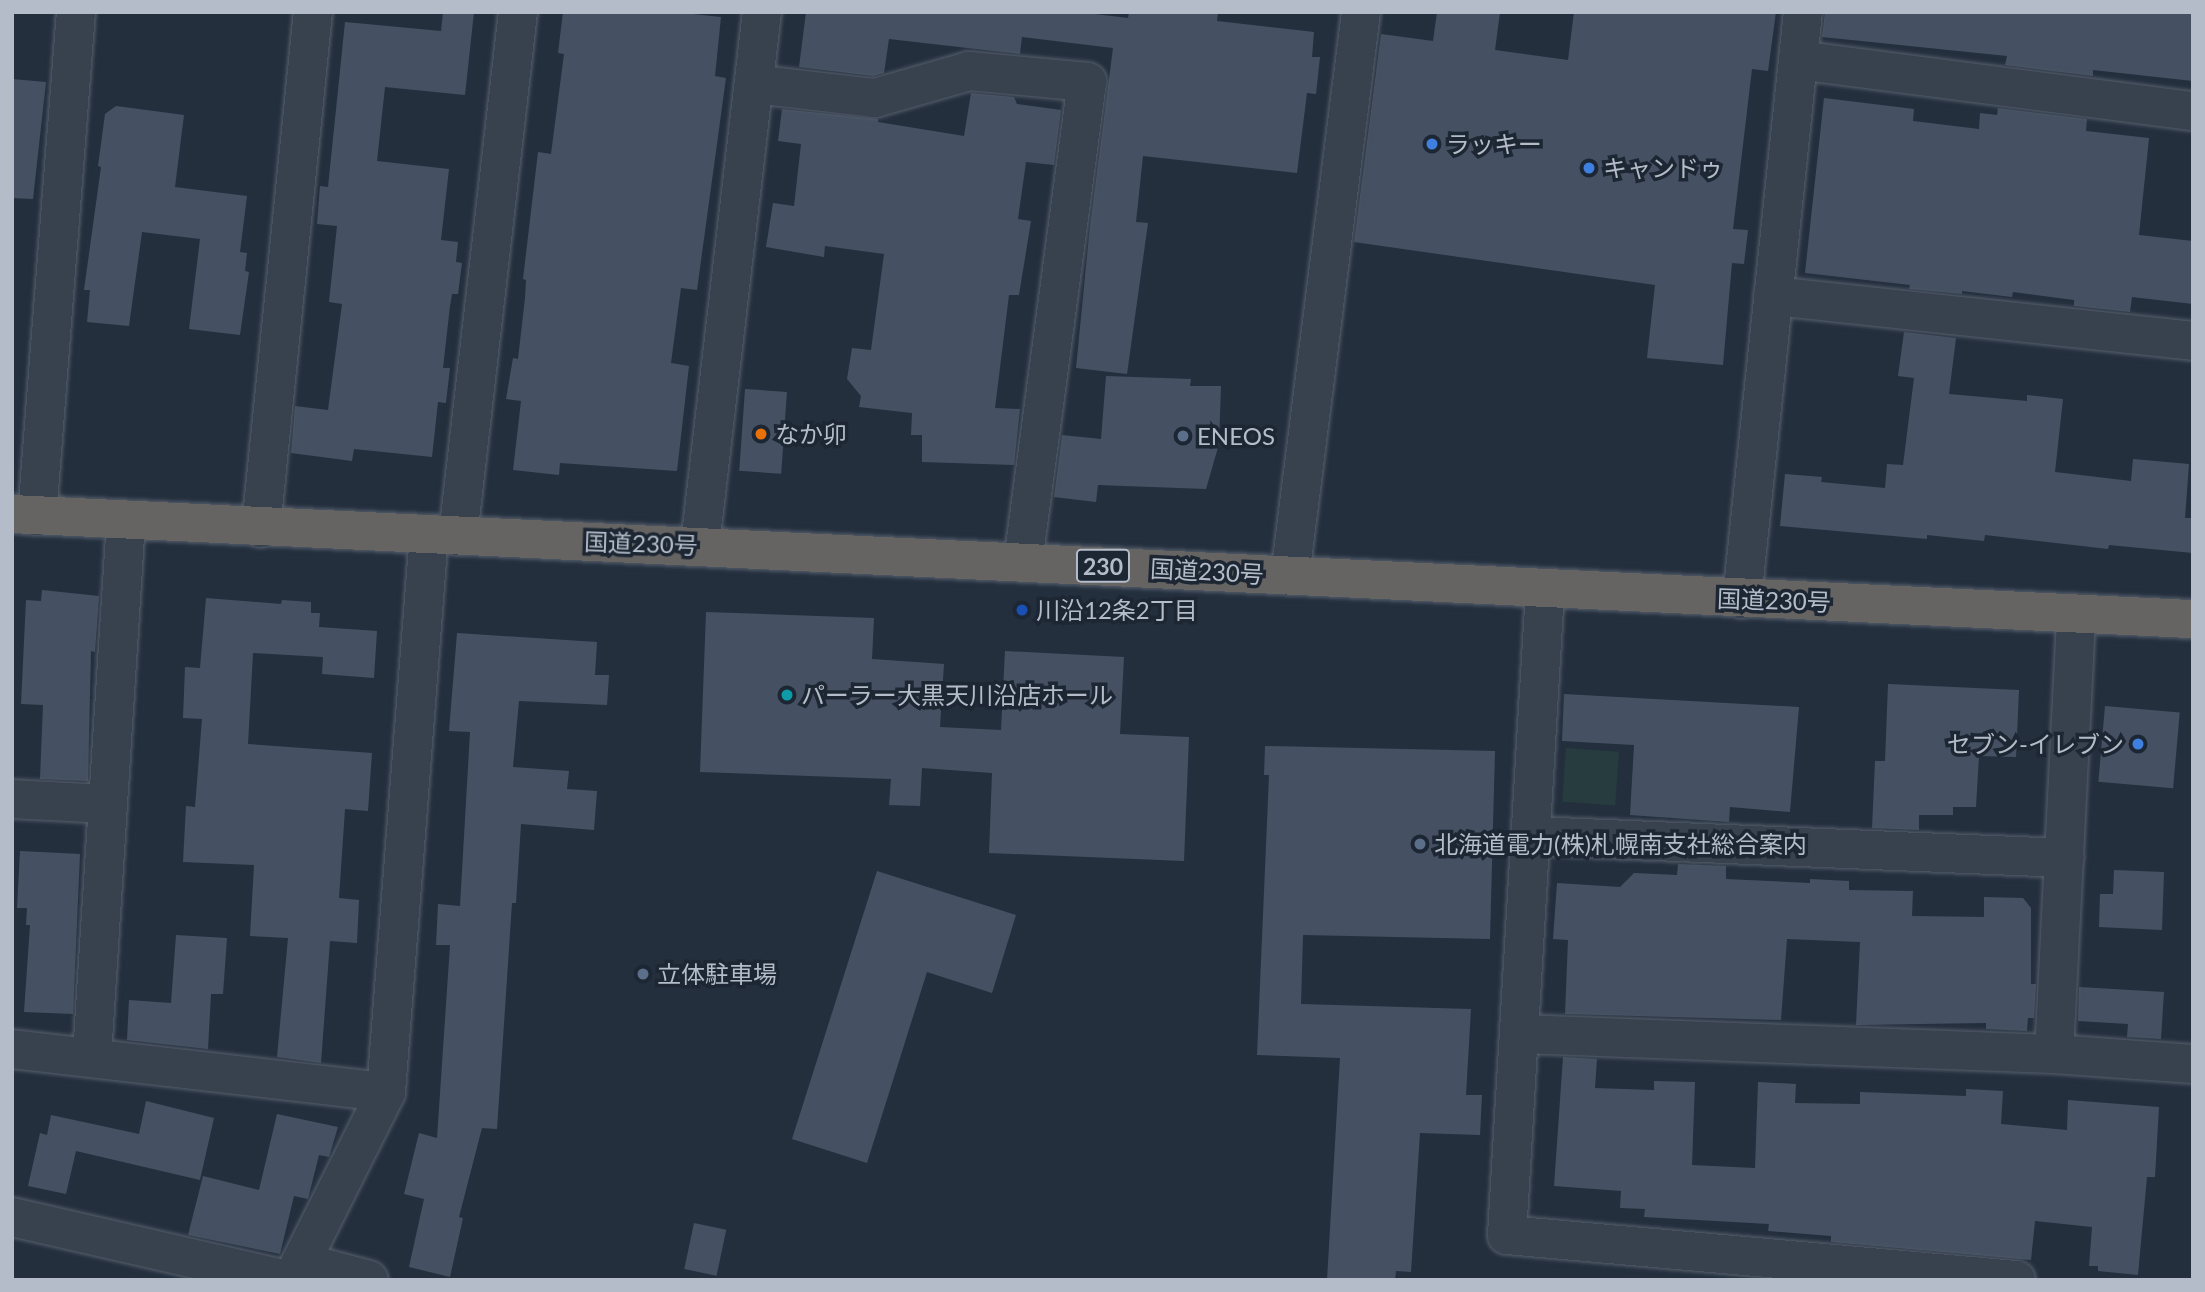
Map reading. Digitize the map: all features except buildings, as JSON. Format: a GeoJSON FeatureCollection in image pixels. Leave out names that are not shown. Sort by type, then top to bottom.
{"type":"FeatureCollection","features":[{"type":"Feature","properties":{"kind":"highway","name":"国道230号"},"geometry":{"type":"LineString","coordinates":[[25,515],[261,528],[700,545],[1545,590],[2193,619]]}},
{"type":"Feature","properties":{"kind":"street"},"geometry":{"type":"LineString","coordinates":[[25,515],[76,12]]}},
{"type":"Feature","properties":{"kind":"street"},"geometry":{"type":"LineString","coordinates":[[261,528],[313,12]]}},
{"type":"Feature","properties":{"kind":"street"},"geometry":{"type":"LineString","coordinates":[[293,1274],[386,1092],[444,536],[518,12]]}},
{"type":"Feature","properties":{"kind":"street"},"geometry":{"type":"LineString","coordinates":[[700,545],[762,12]]}},
{"type":"Feature","properties":{"kind":"street"},"geometry":{"type":"LineString","coordinates":[[1290,576],[1361,12]]}},
{"type":"Feature","properties":{"kind":"street"},"geometry":{"type":"LineString","coordinates":[[1742,598],[1803,12]]}},
{"type":"Feature","properties":{"kind":"street"},"geometry":{"type":"LineString","coordinates":[[1798,60],[2193,111]]}},
{"type":"Feature","properties":{"kind":"street"},"geometry":{"type":"LineString","coordinates":[[754,84],[875,98],[969,71],[1087,82],[1023,562]]}},
{"type":"Feature","properties":{"kind":"street"},"geometry":{"type":"LineString","coordinates":[[1773,296],[2193,341]]}},
{"type":"Feature","properties":{"kind":"street"},"geometry":{"type":"LineString","coordinates":[[92,1056],[126,520]]}},
{"type":"Feature","properties":{"kind":"street"},"geometry":{"type":"LineString","coordinates":[[1545,590],[1533,836],[1507,1234],[2016,1280]]}},
{"type":"Feature","properties":{"kind":"street"},"geometry":{"type":"LineString","coordinates":[[2054,1054],[2076,614]]}},
{"type":"Feature","properties":{"kind":"street"},"geometry":{"type":"LineString","coordinates":[[12,799],[106,804]]}},
{"type":"Feature","properties":{"kind":"street"},"geometry":{"type":"LineString","coordinates":[[1533,836],[2065,858]]}},
{"type":"Feature","properties":{"kind":"street"},"geometry":{"type":"LineString","coordinates":[[1521,1034],[2054,1054],[2193,1064]]}},
{"type":"Feature","properties":{"kind":"street"},"geometry":{"type":"LineString","coordinates":[[12,1049],[92,1056],[386,1092]]}},
{"type":"Feature","properties":{"kind":"street"},"geometry":{"type":"LineString","coordinates":[[12,1217],[293,1274],[369,1280]]}},
{"type":"Feature","properties":{"kind":"green space"},"geometry":{"type":"Polygon","coordinates":[[[1566,748],[1619,752],[1615,806],[1562,802],[1566,748]]]}},
{"type":"Feature","properties":{"kind":"place","name":"ラッキー"},"geometry":{"type":"Point","coordinates":[1432,144]}},
{"type":"Feature","properties":{"kind":"place","name":"キャンドゥ"},"geometry":{"type":"Point","coordinates":[1589,168]}},
{"type":"Feature","properties":{"kind":"place","name":"なか卯"},"geometry":{"type":"Point","coordinates":[761,434]}},
{"type":"Feature","properties":{"kind":"place","name":"ENEOS"},"geometry":{"type":"Point","coordinates":[1183,436]}},
{"type":"Feature","properties":{"kind":"place","name":"川沿12条2丁目"},"geometry":{"type":"Point","coordinates":[1022,610]}},
{"type":"Feature","properties":{"kind":"place","name":"パーラー大黒天川沿店ホール"},"geometry":{"type":"Point","coordinates":[787,695]}},
{"type":"Feature","properties":{"kind":"place","name":"セブン-イレブン"},"geometry":{"type":"Point","coordinates":[2138,744]}},
{"type":"Feature","properties":{"kind":"place","name":"北海道電力(株)札幌南支社総合案内"},"geometry":{"type":"Point","coordinates":[1420,844]}},
{"type":"Feature","properties":{"kind":"place","name":"立体駐車場"},"geometry":{"type":"Point","coordinates":[643,974]}}]}
